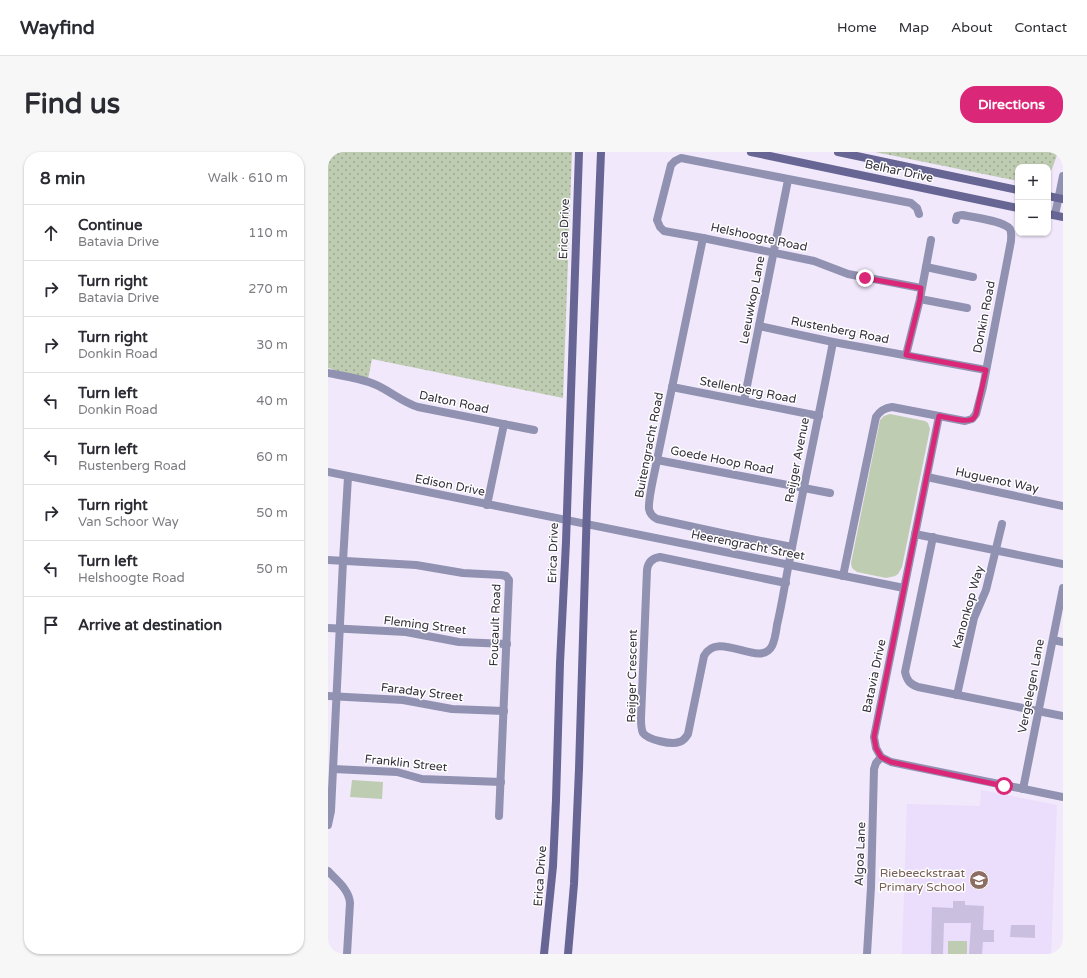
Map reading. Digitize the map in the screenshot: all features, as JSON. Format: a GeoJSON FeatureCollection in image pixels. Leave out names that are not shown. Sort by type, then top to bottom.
{"type":"FeatureCollection","features":[{"type":"Feature","properties":{"kind":"main road","name":"Erica Drive"},"geometry":{"type":"LineString","coordinates":[[544,954],[554,845],[567,520],[579,152]]}},
{"type":"Feature","properties":{"kind":"main road"},"geometry":{"type":"LineString","coordinates":[[568,954],[574,884],[579,769],[586,524],[601,152]]}},
{"type":"Feature","properties":{"kind":"main road","name":"Belhar Drive"},"geometry":{"type":"LineString","coordinates":[[751,152],[1015,207]]}},
{"type":"Feature","properties":{"kind":"main road","name":"Belhar Drive"},"geometry":{"type":"LineString","coordinates":[[838,152],[1015,189]]}},
{"type":"Feature","properties":{"kind":"main road"},"geometry":{"type":"LineString","coordinates":[[1051,196],[1061,198]]}},
{"type":"Feature","properties":{"kind":"street","name":"Helshoogte Road"},"geometry":{"type":"LineString","coordinates":[[788,180],[679,159],[675,161],[670,168],[657,220],[660,227],[664,231],[814,261],[848,274],[921,288]]}},
{"type":"Feature","properties":{"kind":"street"},"geometry":{"type":"LineString","coordinates":[[1055,215],[1061,198],[1063,176]]}},
{"type":"Feature","properties":{"kind":"street"},"geometry":{"type":"LineString","coordinates":[[788,180],[911,203],[917,208],[919,214]]}},
{"type":"Feature","properties":{"kind":"street","name":"Leeuwkop Lane"},"geometry":{"type":"LineString","coordinates":[[744,401],[788,180]]}},
{"type":"Feature","properties":{"kind":"street","name":"Donkin Road"},"geometry":{"type":"LineString","coordinates":[[843,576],[876,418],[880,411],[887,407],[892,407],[965,421],[974,418],[976,414],[1011,242],[1011,232],[1008,227],[1002,223],[962,215],[958,216],[956,220]]}},
{"type":"Feature","properties":{"kind":"street","name":"Buitengracht Road"},"geometry":{"type":"LineString","coordinates":[[703,238],[657,460],[649,509],[654,517],[792,547]]}},
{"type":"Feature","properties":{"kind":"street"},"geometry":{"type":"LineString","coordinates":[[906,355],[920,299],[931,240]]}},
{"type":"Feature","properties":{"kind":"street"},"geometry":{"type":"LineString","coordinates":[[926,267],[973,277]]}},
{"type":"Feature","properties":{"kind":"street"},"geometry":{"type":"LineString","coordinates":[[920,299],[967,308]]}},
{"type":"Feature","properties":{"kind":"street","name":"Rustenberg Road"},"geometry":{"type":"LineString","coordinates":[[759,326],[833,342],[986,370]]}},
{"type":"Feature","properties":{"kind":"street","name":"Reijger Avenue"},"geometry":{"type":"LineString","coordinates":[[786,583],[833,342]]}},
{"type":"Feature","properties":{"kind":"street","name":"Dalton Road"},"geometry":{"type":"LineString","coordinates":[[328,373],[374,384],[409,404],[418,407],[534,430]]}},
{"type":"Feature","properties":{"kind":"street","name":"Stellenberg Road"},"geometry":{"type":"LineString","coordinates":[[672,387],[819,416]]}},
{"type":"Feature","properties":{"kind":"street","name":"Batavia Drive"},"geometry":{"type":"LineString","coordinates":[[881,757],[876,748],[874,737],[939,416]]}},
{"type":"Feature","properties":{"kind":"street"},"geometry":{"type":"LineString","coordinates":[[487,504],[504,424]]}},
{"type":"Feature","properties":{"kind":"street","name":"Goede Hoop Road"},"geometry":{"type":"LineString","coordinates":[[657,460],[830,492]]}},
{"type":"Feature","properties":{"kind":"street","name":"Edison Drive"},"geometry":{"type":"LineString","coordinates":[[328,472],[586,524]]}},
{"type":"Feature","properties":{"kind":"street"},"geometry":{"type":"LineString","coordinates":[[328,825],[331,816],[333,769],[332,696],[340,629],[348,476]]}},
{"type":"Feature","properties":{"kind":"street","name":"Huguenot Way"},"geometry":{"type":"LineString","coordinates":[[927,477],[1063,506]]}},
{"type":"Feature","properties":{"kind":"street","name":"Heerengracht Street"},"geometry":{"type":"LineString","coordinates":[[586,524],[904,588]]}},
{"type":"Feature","properties":{"kind":"street","name":"Kanonkop Way"},"geometry":{"type":"LineString","coordinates":[[957,694],[974,618],[986,590],[1002,524]]}},
{"type":"Feature","properties":{"kind":"street"},"geometry":{"type":"LineString","coordinates":[[915,534],[1063,564]]}},
{"type":"Feature","properties":{"kind":"street"},"geometry":{"type":"LineString","coordinates":[[933,537],[905,672],[906,680],[910,684],[918,687],[1063,716]]}},
{"type":"Feature","properties":{"kind":"street","name":"Reijger Crescent"},"geometry":{"type":"LineString","coordinates":[[660,557],[786,583],[774,643],[768,651],[760,653],[720,646],[712,648],[706,653],[703,660],[688,734],[684,739],[679,742],[672,743],[654,740],[643,733],[641,718],[647,570],[650,561],[660,557]]}},
{"type":"Feature","properties":{"kind":"street"},"geometry":{"type":"LineString","coordinates":[[328,560],[343,561]]}},
{"type":"Feature","properties":{"kind":"street","name":"Foucault Road"},"geometry":{"type":"LineString","coordinates":[[343,561],[416,565],[464,573],[502,575],[506,576],[509,580],[499,816]]}},
{"type":"Feature","properties":{"kind":"street","name":"Vergelegen Lane"},"geometry":{"type":"LineString","coordinates":[[1022,790],[1063,588]]}},
{"type":"Feature","properties":{"kind":"street","name":"Fleming Street"},"geometry":{"type":"LineString","coordinates":[[328,628],[406,632],[459,642],[507,644]]}},
{"type":"Feature","properties":{"kind":"street"},"geometry":{"type":"LineString","coordinates":[[1053,640],[1063,642]]}},
{"type":"Feature","properties":{"kind":"street","name":"Faraday Street"},"geometry":{"type":"LineString","coordinates":[[332,696],[403,700],[452,710],[504,711]]}},
{"type":"Feature","properties":{"kind":"street"},"geometry":{"type":"LineString","coordinates":[[881,757],[891,762],[1022,790],[1063,797]]}},
{"type":"Feature","properties":{"kind":"street","name":"Algoa Lane"},"geometry":{"type":"LineString","coordinates":[[867,954],[871,887],[874,769],[876,763],[881,757]]}},
{"type":"Feature","properties":{"kind":"street","name":"Franklin Street"},"geometry":{"type":"LineString","coordinates":[[333,769],[397,772],[422,779],[501,782]]}},
{"type":"Feature","properties":{"kind":"street"},"geometry":{"type":"LineString","coordinates":[[328,871],[345,889],[349,896],[350,903],[347,954]]}},
{"type":"Feature","properties":{"kind":"shaded area","name":"Riebeeckstraat Primary School"},"geometry":{"type":"Polygon","coordinates":[[[981,790],[1057,805],[1051,954],[902,954],[907,804],[980,806],[981,790]]]}},
{"type":"Feature","properties":{"kind":"green space"},"geometry":{"type":"Polygon","coordinates":[[[328,152],[572,152],[563,398],[372,359],[368,379],[336,372],[328,368],[328,152]]]}},
{"type":"Feature","properties":{"kind":"green space"},"geometry":{"type":"Polygon","coordinates":[[[875,152],[1058,152],[1051,171],[1051,164],[1015,164],[1015,180],[875,152]]]}},
{"type":"Feature","properties":{"kind":"green space"},"geometry":{"type":"Polygon","coordinates":[[[890,414],[925,421],[928,423],[930,429],[902,567],[898,574],[886,578],[857,572],[852,568],[851,563],[880,420],[884,416],[890,414]]]}},
{"type":"Feature","properties":{"kind":"green space"},"geometry":{"type":"Polygon","coordinates":[[[352,780],[383,782],[382,799],[350,797],[352,780]]]}},
{"type":"Feature","properties":{"kind":"green space"},"geometry":{"type":"Polygon","coordinates":[[[948,941],[967,941],[967,954],[948,954],[948,941]]]}},
{"type":"Feature","properties":{"kind":"building"},"geometry":{"type":"Polygon","coordinates":[[[953,901],[965,901],[965,905],[984,906],[983,930],[994,930],[994,942],[983,942],[982,954],[969,954],[971,923],[944,923],[943,954],[931,954],[932,907],[953,908],[953,901]]]}},
{"type":"Feature","properties":{"kind":"building"},"geometry":{"type":"Polygon","coordinates":[[[1011,925],[1035,925],[1035,938],[1010,937],[1011,925]]]}},
{"type":"Feature","properties":{"kind":"place","name":"Riebeeckstraat Primary School"},"geometry":{"type":"Point","coordinates":[979,880]}},
{"type":"Feature","properties":{"kind":"route"},"geometry":{"type":"LineString","coordinates":[[865,278],[921,288],[920,299],[906,355],[986,370],[974,418],[965,421],[939,416],[874,737],[876,748],[881,757],[891,762],[1004,786]]}}]}
